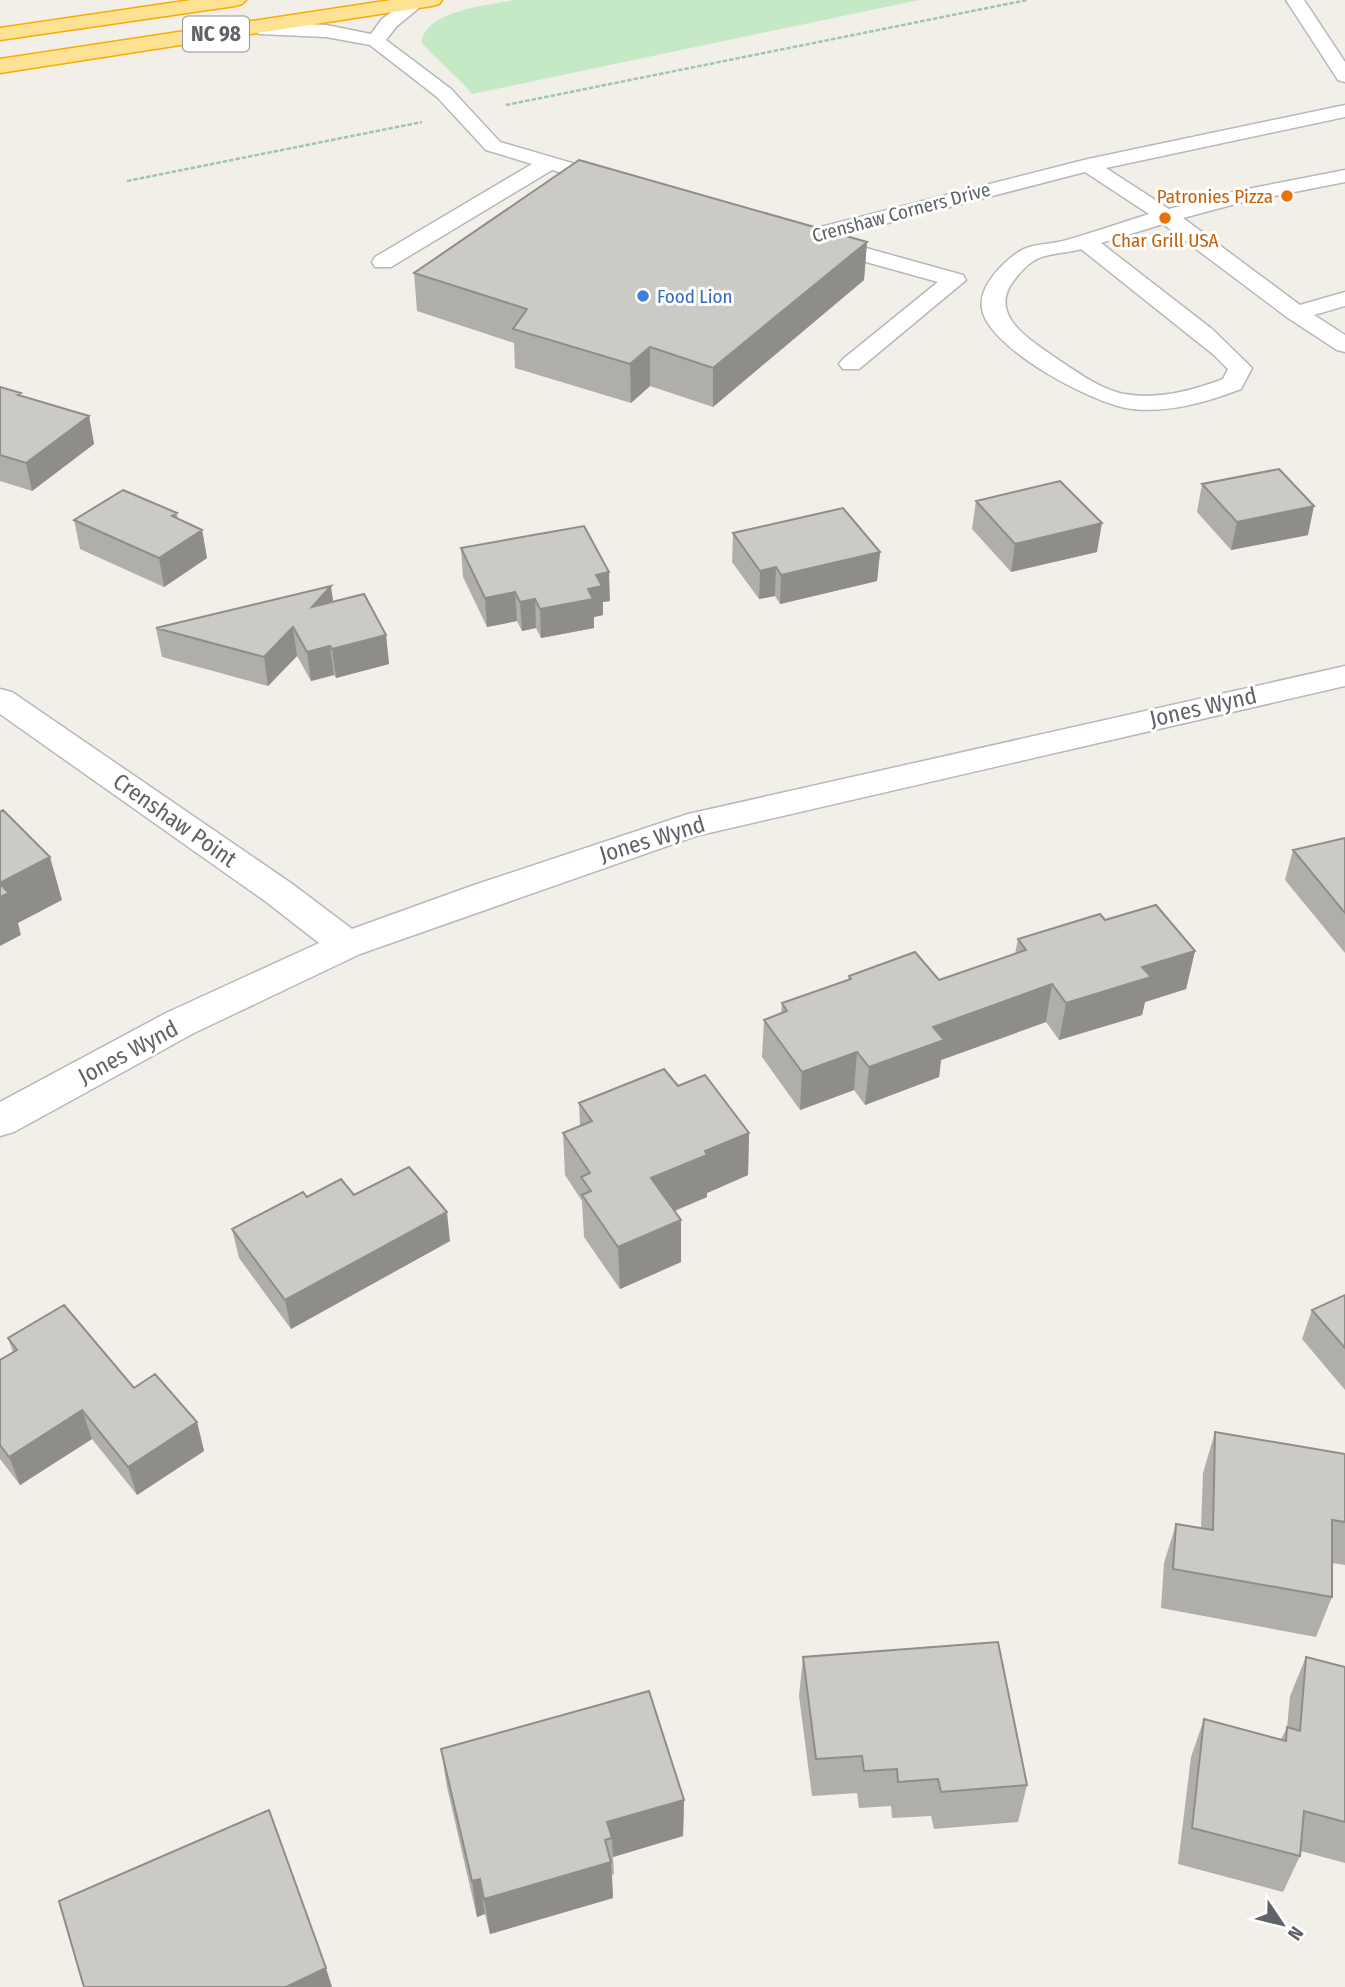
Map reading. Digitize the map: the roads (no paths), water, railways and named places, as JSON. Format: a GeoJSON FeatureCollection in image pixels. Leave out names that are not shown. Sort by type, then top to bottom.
{"type":"FeatureCollection","features":[{"type":"Feature","properties":{"kind":"highway","name":"NC 98"},"geometry":{"type":"LineString","coordinates":[[0,34],[234,0]]}},
{"type":"Feature","properties":{"kind":"highway","name":"NC 98"},"geometry":{"type":"LineString","coordinates":[[0,66],[424,1]]}},
{"type":"Feature","properties":{"kind":"street","name":"Jones Wynd"},"geometry":{"type":"LineString","coordinates":[[0,1121],[180,1023],[347,945],[688,826],[1345,676]]}},
{"type":"Feature","properties":{"kind":"street","name":"Crenshaw Point"},"geometry":{"type":"LineString","coordinates":[[0,699],[278,892],[347,945]]}},
{"type":"Feature","properties":{"kind":"lane"},"geometry":{"type":"LineString","coordinates":[[376,41],[389,23],[424,1]]}},
{"type":"Feature","properties":{"kind":"lane"},"geometry":{"type":"LineString","coordinates":[[1296,2],[1321,4]]}},
{"type":"Feature","properties":{"kind":"lane"},"geometry":{"type":"LineString","coordinates":[[1296,2],[1343,69]]}},
{"type":"Feature","properties":{"kind":"lane"},"geometry":{"type":"LineString","coordinates":[[259,28],[326,31],[376,41],[444,93],[494,146],[633,187]]}},
{"type":"Feature","properties":{"kind":"lane"},"geometry":{"type":"LineString","coordinates":[[1314,28],[1338,28]]}},
{"type":"Feature","properties":{"kind":"lane","name":"Crenshaw Corners Drive"},"geometry":{"type":"LineString","coordinates":[[769,227],[805,238],[946,199],[1208,136],[1345,110]]}},
{"type":"Feature","properties":{"kind":"lane"},"geometry":{"type":"LineString","coordinates":[[383,261],[547,163]]}},
{"type":"Feature","properties":{"kind":"lane"},"geometry":{"type":"LineString","coordinates":[[1088,165],[1166,216],[1296,313],[1345,345]]}},
{"type":"Feature","properties":{"kind":"lane"},"geometry":{"type":"LineString","coordinates":[[1075,243],[1107,262],[1221,347],[1240,368],[1233,384],[1205,396],[1161,404],[1117,400],[1077,383],[1007,331],[994,315],[994,292],[1009,273],[1032,253],[1237,197],[1345,176]]}},
{"type":"Feature","properties":{"kind":"lane"},"geometry":{"type":"LineString","coordinates":[[805,238],[994,292]]}},
{"type":"Feature","properties":{"kind":"lane"},"geometry":{"type":"LineString","coordinates":[[1075,243],[1020,285],[1013,304],[1035,332],[1109,388],[1136,391],[1170,388],[1205,370],[1206,355],[1101,276],[1107,262]]}},
{"type":"Feature","properties":{"kind":"lane"},"geometry":{"type":"LineString","coordinates":[[851,365],[955,280]]}},
{"type":"Feature","properties":{"kind":"lane"},"geometry":{"type":"LineString","coordinates":[[1296,313],[1345,299]]}},
{"type":"Feature","properties":{"kind":"place","name":"Patronies Pizza"},"geometry":{"type":"Point","coordinates":[1287,196]}},
{"type":"Feature","properties":{"kind":"place","name":"Char Grill USA"},"geometry":{"type":"Point","coordinates":[1165,218]}},
{"type":"Feature","properties":{"kind":"place","name":"Food Lion"},"geometry":{"type":"Point","coordinates":[643,296]}}]}
